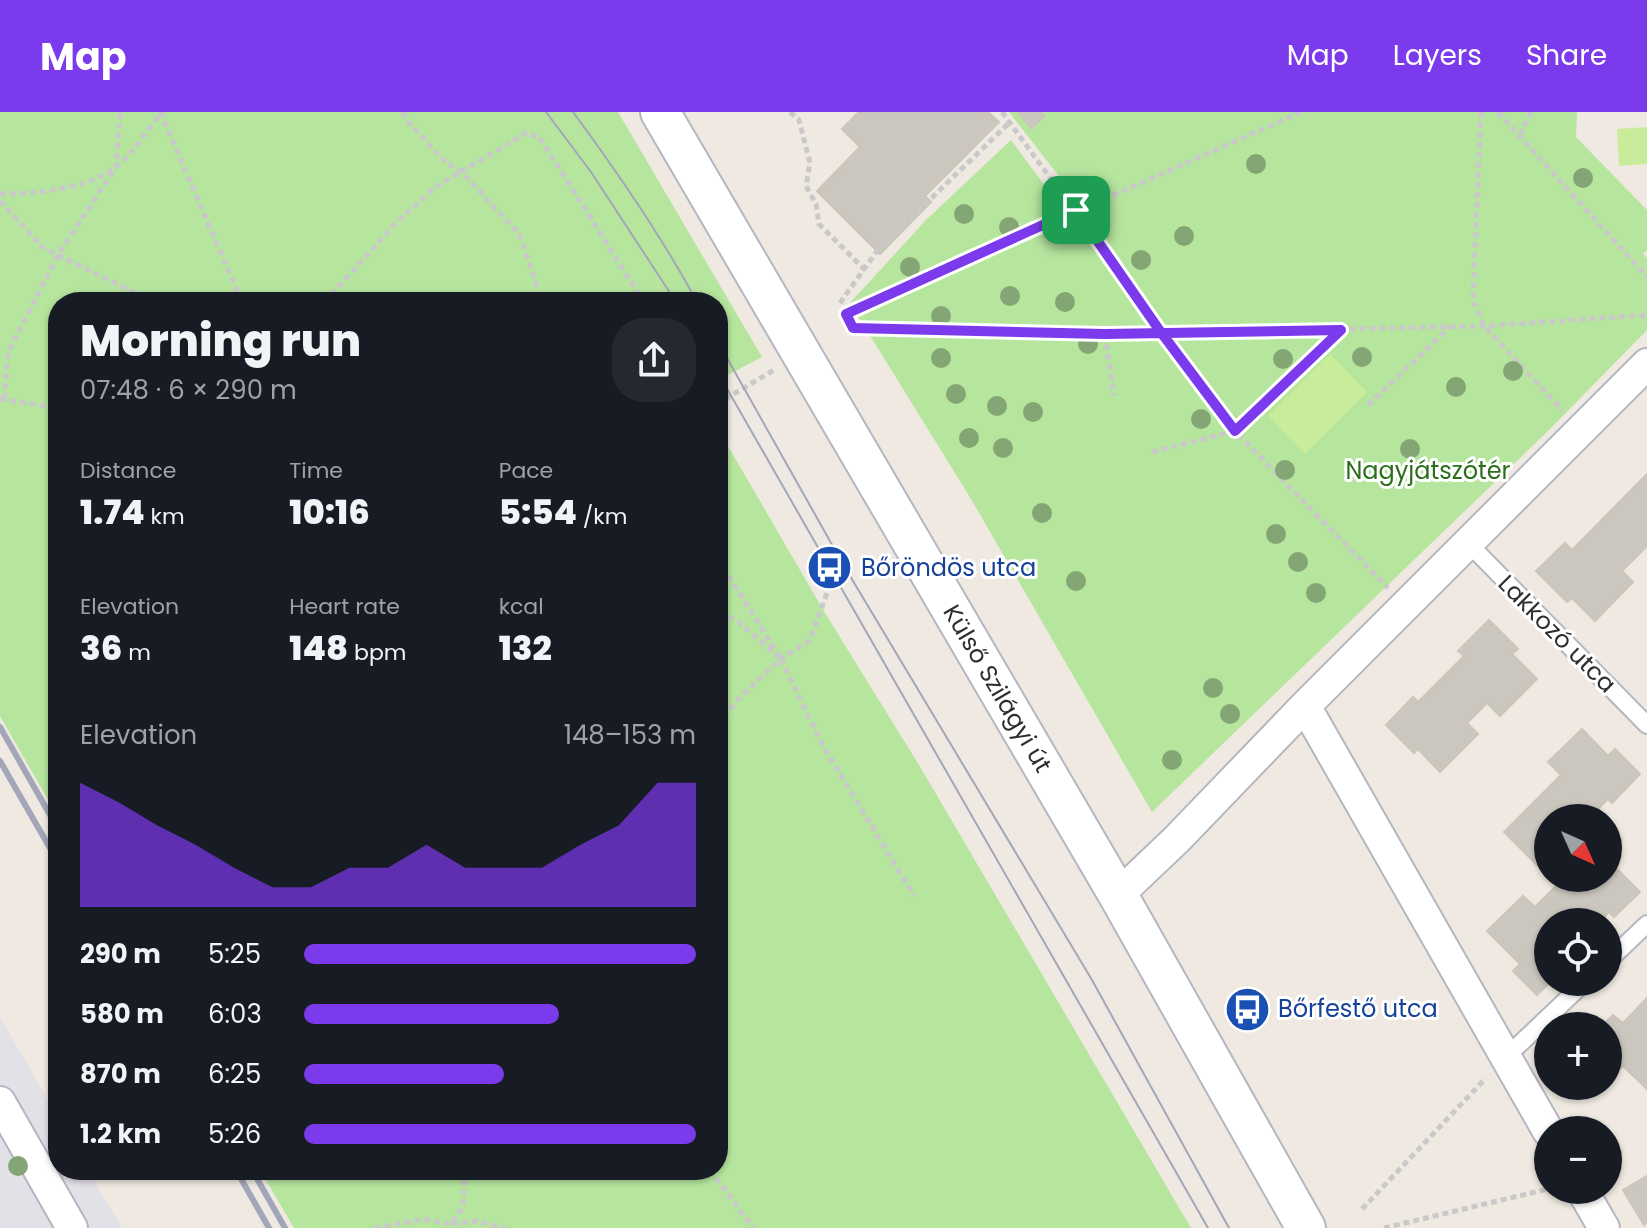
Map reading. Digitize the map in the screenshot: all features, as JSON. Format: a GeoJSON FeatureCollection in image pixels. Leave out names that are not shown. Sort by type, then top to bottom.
{"type":"FeatureCollection","features":[{"type":"Feature","properties":{"kind":"street","name":"Külső Szilágyi út"},"geometry":{"type":"LineString","coordinates":[[660,112],[1118,895],[1306,1228]]}},
{"type":"Feature","properties":{"kind":"street"},"geometry":{"type":"LineString","coordinates":[[1118,895],[1647,364]]}},
{"type":"Feature","properties":{"kind":"street"},"geometry":{"type":"LineString","coordinates":[[1305,706],[1539,1116]]}},
{"type":"Feature","properties":{"kind":"street"},"geometry":{"type":"LineString","coordinates":[[0,1102],[72,1228]]}},
{"type":"Feature","properties":{"kind":"street"},"geometry":{"type":"LineString","coordinates":[[1590,1204],[1604,1228]]}},
{"type":"Feature","properties":{"kind":"lane","name":"Lakkozó utca"},"geometry":{"type":"LineString","coordinates":[[1468,543],[1647,725]]}},
{"type":"Feature","properties":{"kind":"lane"},"geometry":{"type":"LineString","coordinates":[[1622,948],[1647,924]]}},
{"type":"Feature","properties":{"kind":"lane"},"geometry":{"type":"LineString","coordinates":[[1506,1057],[1570,996]]}},
{"type":"Feature","properties":{"kind":"path"},"geometry":{"type":"LineString","coordinates":[[116,167],[120,112]]}},
{"type":"Feature","properties":{"kind":"path"},"geometry":{"type":"LineString","coordinates":[[48,406],[2,399],[8,352],[58,255],[116,167],[161,112],[238,292]]}},
{"type":"Feature","properties":{"kind":"path"},"geometry":{"type":"LineString","coordinates":[[403,112],[408,122],[446,163],[461,171],[520,235],[539,292]]}},
{"type":"Feature","properties":{"kind":"path"},"geometry":{"type":"LineString","coordinates":[[790,112],[799,120],[803,134],[810,163],[806,186],[816,204],[819,224],[865,270]]}},
{"type":"Feature","properties":{"kind":"path"},"geometry":{"type":"LineString","coordinates":[[1002,112],[1235,431],[1394,594]]}},
{"type":"Feature","properties":{"kind":"path"},"geometry":{"type":"LineString","coordinates":[[1301,112],[846,314],[853,328],[1105,334],[1484,326],[1647,315]]}},
{"type":"Feature","properties":{"kind":"path"},"geometry":{"type":"LineString","coordinates":[[1481,112],[1473,300],[1484,326],[1581,430]]}},
{"type":"Feature","properties":{"kind":"path"},"geometry":{"type":"LineString","coordinates":[[1498,112],[1647,277]]}},
{"type":"Feature","properties":{"kind":"path"},"geometry":{"type":"LineString","coordinates":[[1520,135],[1531,112]]}},
{"type":"Feature","properties":{"kind":"path"},"geometry":{"type":"LineString","coordinates":[[840,303],[877,251],[1010,122]]}},
{"type":"Feature","properties":{"kind":"path"},"geometry":{"type":"LineString","coordinates":[[334,292],[396,223],[434,188],[526,133],[540,138],[638,292]]}},
{"type":"Feature","properties":{"kind":"path"},"geometry":{"type":"LineString","coordinates":[[0,194],[26,194],[83,183],[116,167]]}},
{"type":"Feature","properties":{"kind":"path"},"geometry":{"type":"LineString","coordinates":[[0,201],[42,247],[133,292]]}},
{"type":"Feature","properties":{"kind":"path"},"geometry":{"type":"LineString","coordinates":[[1368,405],[1451,326]]}},
{"type":"Feature","properties":{"kind":"path"},"geometry":{"type":"LineString","coordinates":[[1152,452],[1235,431],[1341,330]]}},
{"type":"Feature","properties":{"kind":"path"},"geometry":{"type":"LineString","coordinates":[[1105,334],[1114,396]]}},
{"type":"Feature","properties":{"kind":"path"},"geometry":{"type":"LineString","coordinates":[[728,397],[778,368]]}},
{"type":"Feature","properties":{"kind":"path"},"geometry":{"type":"LineString","coordinates":[[728,712],[781,659],[810,640],[828,590],[822,573]]}},
{"type":"Feature","properties":{"kind":"path"},"geometry":{"type":"LineString","coordinates":[[728,575],[781,659],[822,744],[914,896]]}},
{"type":"Feature","properties":{"kind":"path"},"geometry":{"type":"LineString","coordinates":[[728,616],[781,659]]}},
{"type":"Feature","properties":{"kind":"path"},"geometry":{"type":"LineString","coordinates":[[1362,1209],[1506,1057]]}},
{"type":"Feature","properties":{"kind":"path"},"geometry":{"type":"LineString","coordinates":[[451,1224],[463,1207],[464,1180]]}},
{"type":"Feature","properties":{"kind":"path"},"geometry":{"type":"LineString","coordinates":[[717,1180],[753,1228]]}},
{"type":"Feature","properties":{"kind":"path"},"geometry":{"type":"LineString","coordinates":[[1384,1228],[1534,1192]]}},
{"type":"Feature","properties":{"kind":"path"},"geometry":{"type":"LineString","coordinates":[[375,1228],[424,1219],[451,1224],[476,1221],[505,1228]]}},
{"type":"Feature","properties":{"kind":"shaded area"},"geometry":{"type":"Polygon","coordinates":[[[0,1017],[48,1101],[48,1180],[94,1180],[122,1228],[0,1228],[0,1017]]]}},
{"type":"Feature","properties":{"kind":"green space"},"geometry":{"type":"Polygon","coordinates":[[[0,112],[618,112],[724,292],[48,292],[48,800],[0,716],[0,112]]]}},
{"type":"Feature","properties":{"kind":"green space","name":"Nagyjátszótér"},"geometry":{"type":"Polygon","coordinates":[[[1009,112],[1577,112],[1576,137],[1647,210],[1647,250],[1643,254],[1647,258],[1647,330],[1549,430],[1152,812],[971,499],[850,303],[926,220],[1011,140],[1062,209],[1079,202],[1009,112]]]}},
{"type":"Feature","properties":{"kind":"green space"},"geometry":{"type":"Polygon","coordinates":[[[1647,127],[1647,164],[1619,166],[1617,129],[1647,127]]]}},
{"type":"Feature","properties":{"kind":"green space"},"geometry":{"type":"Polygon","coordinates":[[[728,299],[762,357],[728,375],[728,299]]]}},
{"type":"Feature","properties":{"kind":"green space"},"geometry":{"type":"Polygon","coordinates":[[[1330,354],[1367,392],[1305,454],[1268,416],[1330,354]]]}},
{"type":"Feature","properties":{"kind":"green space"},"geometry":{"type":"Polygon","coordinates":[[[728,446],[1191,1228],[294,1228],[266,1180],[728,1180],[728,446]]]}},
{"type":"Feature","properties":{"kind":"building"},"geometry":{"type":"Polygon","coordinates":[[[859,112],[988,112],[999,122],[925,196],[931,202],[880,254],[817,191],[860,147],[842,129],[859,112]]]}},
{"type":"Feature","properties":{"kind":"building"},"geometry":{"type":"Polygon","coordinates":[[[1018,112],[1040,112],[1044,117],[1031,128],[1018,112]]]}},
{"type":"Feature","properties":{"kind":"building"},"geometry":{"type":"Polygon","coordinates":[[[1647,474],[1647,546],[1622,571],[1633,582],[1595,621],[1572,598],[1567,602],[1536,571],[1565,543],[1572,550],[1647,474]]]}},
{"type":"Feature","properties":{"kind":"building"},"geometry":{"type":"Polygon","coordinates":[[[1489,620],[1518,649],[1512,654],[1537,679],[1500,716],[1487,703],[1467,723],[1478,734],[1440,772],[1418,749],[1414,753],[1386,725],[1413,697],[1418,702],[1464,656],[1458,651],[1489,620]]]}},
{"type":"Feature","properties":{"kind":"building"},"geometry":{"type":"Polygon","coordinates":[[[1582,729],[1608,756],[1615,749],[1640,774],[1612,803],[1608,799],[1603,804],[1534,804],[1534,862],[1504,832],[1561,775],[1548,762],[1582,729]]]}},
{"type":"Feature","properties":{"kind":"building"},"geometry":{"type":"Polygon","coordinates":[[[1622,874],[1640,892],[1622,909],[1534,908],[1534,992],[1513,971],[1520,964],[1487,931],[1523,896],[1535,907],[1550,892],[1622,892],[1622,874]]]}},
{"type":"Feature","properties":{"kind":"building"},"geometry":{"type":"Polygon","coordinates":[[[1647,998],[1647,1089],[1622,1067],[1623,1023],[1647,998]]]}},
{"type":"Feature","properties":{"kind":"building"},"geometry":{"type":"Polygon","coordinates":[[[1647,1176],[1647,1222],[1644,1225],[1623,1190],[1647,1176]]]}},
{"type":"Feature","properties":{"kind":"tram line"},"geometry":{"type":"LineString","coordinates":[[546,112],[591,172],[669,292]]}},
{"type":"Feature","properties":{"kind":"tram line"},"geometry":{"type":"LineString","coordinates":[[573,112],[638,205],[691,292]]}},
{"type":"Feature","properties":{"kind":"tram line"},"geometry":{"type":"LineString","coordinates":[[728,360],[844,566],[1092,980],[1229,1228]]}},
{"type":"Feature","properties":{"kind":"tram line"},"geometry":{"type":"LineString","coordinates":[[728,390],[1208,1228]]}},
{"type":"Feature","properties":{"kind":"railway"},"geometry":{"type":"LineString","coordinates":[[0,727],[48,811]]}},
{"type":"Feature","properties":{"kind":"railway"},"geometry":{"type":"LineString","coordinates":[[0,761],[48,845]]}},
{"type":"Feature","properties":{"kind":"railway"},"geometry":{"type":"LineString","coordinates":[[242,1180],[269,1228]]}},
{"type":"Feature","properties":{"kind":"railway"},"geometry":{"type":"LineString","coordinates":[[258,1180],[285,1228]]}},
{"type":"Feature","properties":{"kind":"place","name":"Bőröndös utca"},"geometry":{"type":"Point","coordinates":[830,568]}},
{"type":"Feature","properties":{"kind":"place","name":"Bőrfestő utca"},"geometry":{"type":"Point","coordinates":[1247,1009]}},
{"type":"Feature","properties":{"kind":"route"},"geometry":{"type":"LineString","coordinates":[[1076,210],[846,314],[853,328],[1105,334],[1160,331],[1341,330],[1235,431],[1160,331],[1076,210]]}}]}
